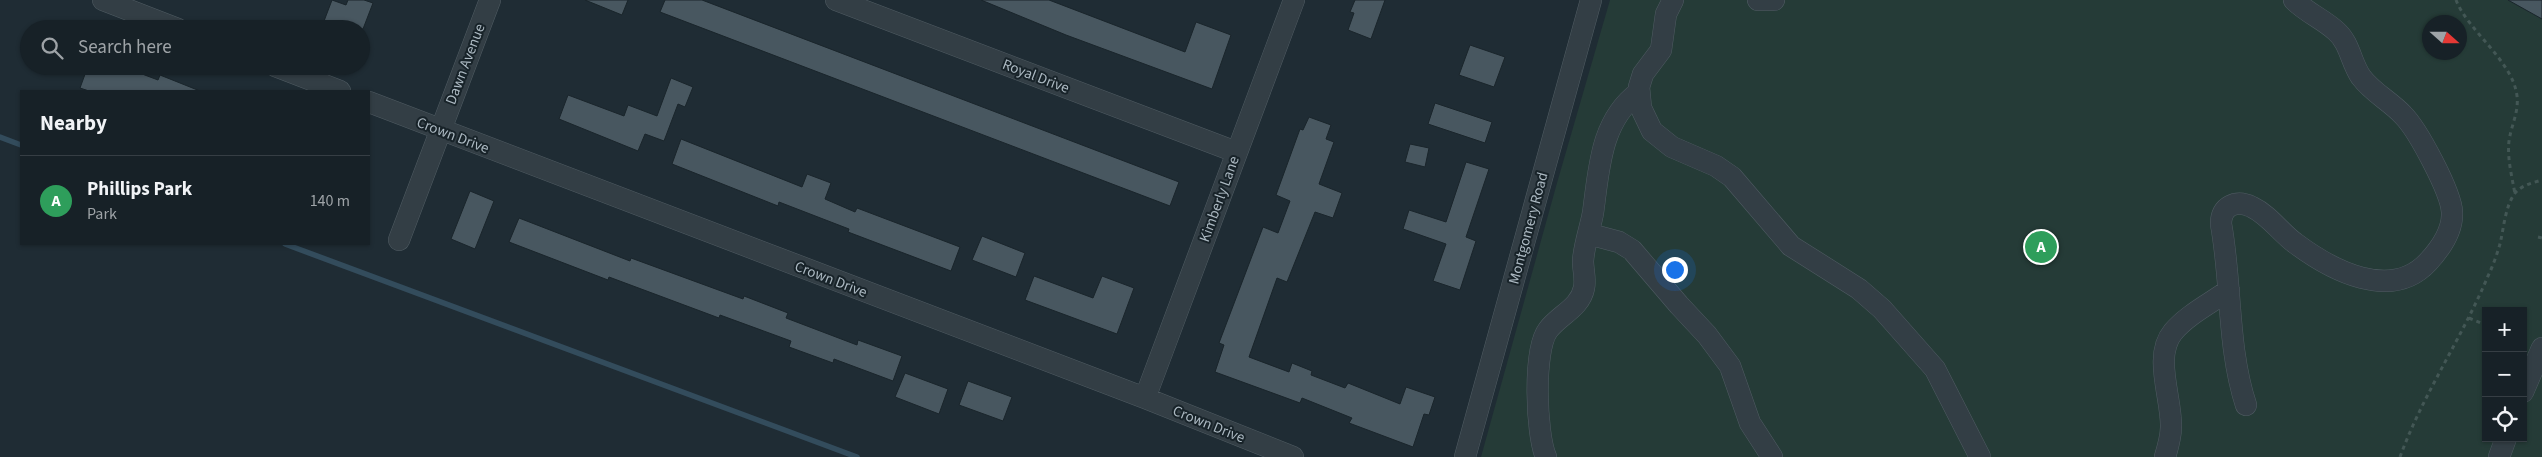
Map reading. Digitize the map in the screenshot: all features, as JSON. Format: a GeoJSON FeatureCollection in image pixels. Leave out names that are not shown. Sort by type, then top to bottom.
{"type":"FeatureCollection","features":[{"type":"Feature","properties":{"kind":"street"},"geometry":{"type":"LineString","coordinates":[[103,0],[155,20]]}},
{"type":"Feature","properties":{"kind":"street","name":"Dawn Avenue"},"geometry":{"type":"LineString","coordinates":[[399,240],[490,0]]}},
{"type":"Feature","properties":{"kind":"street","name":"Royal Drive"},"geometry":{"type":"LineString","coordinates":[[836,0],[1236,152]]}},
{"type":"Feature","properties":{"kind":"street","name":"Kimberly Lane"},"geometry":{"type":"LineString","coordinates":[[1146,398],[1294,0]]}},
{"type":"Feature","properties":{"kind":"street","name":"Montgomery Road"},"geometry":{"type":"LineString","coordinates":[[1464,457],[1591,0]]}},
{"type":"Feature","properties":{"kind":"street"},"geometry":{"type":"LineString","coordinates":[[1673,0],[1666,14],[1661,50],[1643,74],[1639,92],[1643,116],[1656,136],[1672,147],[1705,161],[1732,177],[1791,246],[1859,289],[1882,309],[1935,369],[1980,457]]}},
{"type":"Feature","properties":{"kind":"street"},"geometry":{"type":"LineString","coordinates":[[1758,0],[1774,0]]}},
{"type":"Feature","properties":{"kind":"street"},"geometry":{"type":"LineString","coordinates":[[2246,405],[2236,368],[2221,215],[2229,206],[2236,204],[2252,206],[2295,243],[2313,255],[2348,273],[2377,281],[2405,278],[2422,268],[2441,244],[2452,219],[2452,210],[2447,193],[2411,124],[2365,82],[2337,32],[2294,0]]}},
{"type":"Feature","properties":{"kind":"street"},"geometry":{"type":"LineString","coordinates":[[298,75],[337,90]]}},
{"type":"Feature","properties":{"kind":"street"},"geometry":{"type":"LineString","coordinates":[[1546,457],[1538,426],[1541,348],[1547,331],[1572,309],[1581,296],[1585,280],[1583,261],[1589,234],[1598,170],[1607,134],[1630,98],[1639,92]]}},
{"type":"Feature","properties":{"kind":"street","name":"Crown Drive"},"geometry":{"type":"LineString","coordinates":[[370,102],[1146,398],[1293,457]]}},
{"type":"Feature","properties":{"kind":"street"},"geometry":{"type":"LineString","coordinates":[[1589,234],[1614,241],[1632,250],[1678,305],[1707,335],[1730,366],[1750,423],[1772,457]]}},
{"type":"Feature","properties":{"kind":"street"},"geometry":{"type":"LineString","coordinates":[[2165,457],[2172,426],[2165,366],[2165,353],[2169,336],[2185,321],[2229,290]]}},
{"type":"Feature","properties":{"kind":"street"},"geometry":{"type":"LineString","coordinates":[[2527,383],[2542,348]]}},
{"type":"Feature","properties":{"kind":"street"},"geometry":{"type":"LineString","coordinates":[[2499,457],[2505,442]]}},
{"type":"Feature","properties":{"kind":"path"},"geometry":{"type":"LineString","coordinates":[[2456,0],[2471,25],[2488,42],[2508,74],[2517,95],[2508,154],[2515,194]]}},
{"type":"Feature","properties":{"kind":"path"},"geometry":{"type":"LineString","coordinates":[[2400,457],[2410,429],[2469,318],[2499,247],[2508,208],[2515,194],[2521,187],[2542,180]]}},
{"type":"Feature","properties":{"kind":"path"},"geometry":{"type":"LineString","coordinates":[[2469,318],[2482,323]]}},
{"type":"Feature","properties":{"kind":"green space"},"geometry":{"type":"Polygon","coordinates":[[[1610,0],[2542,0],[2542,457],[1481,457],[1610,0]]]}},
{"type":"Feature","properties":{"kind":"building"},"geometry":{"type":"Polygon","coordinates":[[[332,0],[346,5],[348,0],[364,0],[373,3],[366,20],[324,20],[332,0]]]}},
{"type":"Feature","properties":{"kind":"building"},"geometry":{"type":"Polygon","coordinates":[[[585,0],[628,0],[622,15],[585,0]]]}},
{"type":"Feature","properties":{"kind":"building"},"geometry":{"type":"Polygon","coordinates":[[[665,0],[702,0],[1179,182],[1170,206],[660,12],[665,0]]]}},
{"type":"Feature","properties":{"kind":"building"},"geometry":{"type":"Polygon","coordinates":[[[981,0],[1049,0],[1185,52],[1196,22],[1231,35],[1212,89],[1066,35],[981,0]]]}},
{"type":"Feature","properties":{"kind":"building"},"geometry":{"type":"Polygon","coordinates":[[[1355,0],[1385,0],[1371,39],[1348,30],[1354,13],[1350,12],[1355,0]]]}},
{"type":"Feature","properties":{"kind":"building"},"geometry":{"type":"Polygon","coordinates":[[[2508,0],[2542,0],[2542,19],[2508,0]]]}},
{"type":"Feature","properties":{"kind":"building"},"geometry":{"type":"Polygon","coordinates":[[[1470,45],[1505,57],[1494,87],[1459,75],[1470,45]]]}},
{"type":"Feature","properties":{"kind":"building"},"geometry":{"type":"Polygon","coordinates":[[[85,75],[145,75],[158,80],[160,75],[198,90],[86,90],[80,88],[85,75]]]}},
{"type":"Feature","properties":{"kind":"building"},"geometry":{"type":"Polygon","coordinates":[[[671,78],[693,87],[685,107],[678,104],[664,141],[645,134],[638,151],[559,119],[568,95],[624,116],[628,105],[657,116],[671,78]]]}},
{"type":"Feature","properties":{"kind":"building"},"geometry":{"type":"Polygon","coordinates":[[[1435,103],[1492,122],[1485,143],[1428,124],[1435,103]]]}},
{"type":"Feature","properties":{"kind":"building"},"geometry":{"type":"Polygon","coordinates":[[[1309,117],[1331,125],[1326,139],[1334,142],[1319,184],[1342,193],[1333,218],[1315,212],[1287,282],[1277,278],[1249,357],[1289,372],[1292,363],[1312,371],[1311,375],[1345,388],[1348,383],[1400,404],[1406,387],[1435,397],[1429,415],[1424,414],[1413,447],[1349,423],[1352,418],[1302,398],[1300,403],[1215,372],[1224,345],[1219,343],[1263,227],[1278,233],[1290,201],[1276,195],[1300,129],[1303,130],[1309,117]]]}},
{"type":"Feature","properties":{"kind":"building"},"geometry":{"type":"Polygon","coordinates":[[[681,139],[802,187],[807,174],[831,183],[825,199],[855,212],[857,208],[960,247],[951,271],[848,232],[849,229],[779,202],[778,206],[672,164],[681,139]]]}},
{"type":"Feature","properties":{"kind":"building"},"geometry":{"type":"Polygon","coordinates":[[[1410,144],[1429,148],[1425,167],[1405,162],[1410,144]]]}},
{"type":"Feature","properties":{"kind":"building"},"geometry":{"type":"Polygon","coordinates":[[[1466,162],[1489,169],[1466,237],[1476,241],[1460,290],[1433,281],[1446,244],[1403,229],[1409,210],[1446,222],[1466,162]]]}},
{"type":"Feature","properties":{"kind":"building"},"geometry":{"type":"Polygon","coordinates":[[[470,191],[494,201],[475,249],[451,239],[470,191]]]}},
{"type":"Feature","properties":{"kind":"building"},"geometry":{"type":"Polygon","coordinates":[[[519,218],[630,261],[631,258],[743,299],[744,296],[788,313],[786,318],[857,345],[858,340],[902,356],[893,381],[834,359],[833,363],[789,347],[791,341],[720,315],[719,318],[609,277],[608,280],[509,242],[519,218]]]}},
{"type":"Feature","properties":{"kind":"building"},"geometry":{"type":"Polygon","coordinates":[[[982,236],[1025,253],[1016,277],[972,260],[982,236]]]}},
{"type":"Feature","properties":{"kind":"building"},"geometry":{"type":"Polygon","coordinates":[[[1034,276],[1093,298],[1102,276],[1134,288],[1117,334],[1025,300],[1034,276]]]}},
{"type":"Feature","properties":{"kind":"building"},"geometry":{"type":"Polygon","coordinates":[[[905,373],[948,389],[939,414],[895,397],[905,373]]]}},
{"type":"Feature","properties":{"kind":"building"},"geometry":{"type":"Polygon","coordinates":[[[968,381],[1012,397],[1003,421],[959,405],[968,381]]]}},
{"type":"Feature","properties":{"kind":"waterway"},"geometry":{"type":"LineString","coordinates":[[0,137],[20,145]]}},
{"type":"Feature","properties":{"kind":"waterway"},"geometry":{"type":"LineString","coordinates":[[288,245],[857,457]]}},
{"type":"Feature","properties":{"kind":"place","name":"Phillips Park"},"geometry":{"type":"Point","coordinates":[2041,247]}}]}
